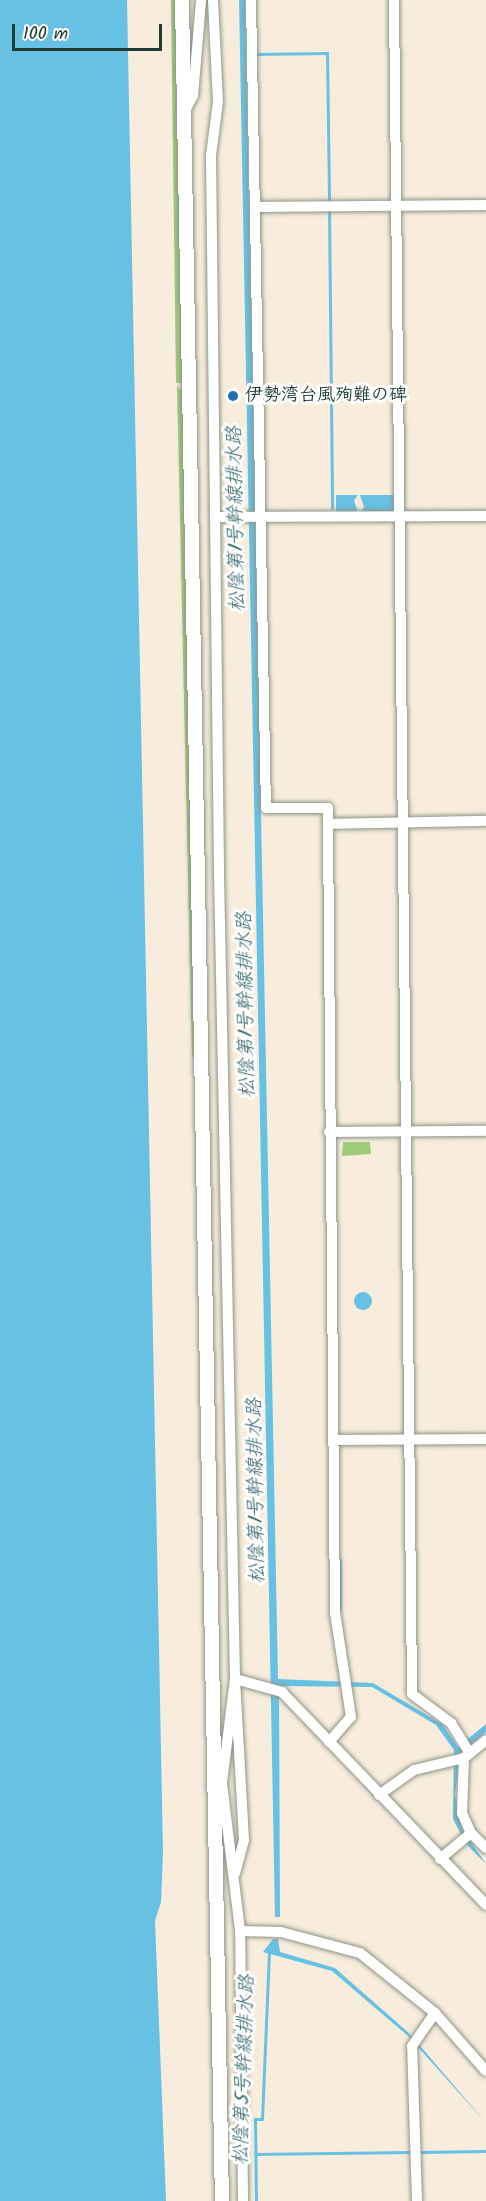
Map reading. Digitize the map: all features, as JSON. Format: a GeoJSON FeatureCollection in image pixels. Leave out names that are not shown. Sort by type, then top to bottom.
{"type":"FeatureCollection","features":[{"type":"Feature","properties":{"kind":"street"},"geometry":{"type":"LineString","coordinates":[[182,0],[218,1783],[222,2201]]}},
{"type":"Feature","properties":{"kind":"street"},"geometry":{"type":"LineString","coordinates":[[186,110],[193,96],[201,0]]}},
{"type":"Feature","properties":{"kind":"street"},"geometry":{"type":"LineString","coordinates":[[213,0],[218,102],[211,155],[215,517],[236,1679],[244,1840],[234,1873]]}},
{"type":"Feature","properties":{"kind":"street"},"geometry":{"type":"LineString","coordinates":[[251,0],[266,808],[328,808],[333,1440],[343,1684],[351,1717],[329,1742]]}},
{"type":"Feature","properties":{"kind":"street"},"geometry":{"type":"LineString","coordinates":[[394,0],[412,1694],[451,1723],[463,1754],[459,1794],[473,1836],[486,1848]]}},
{"type":"Feature","properties":{"kind":"street"},"geometry":{"type":"LineString","coordinates":[[255,207],[486,205]]}},
{"type":"Feature","properties":{"kind":"street"},"geometry":{"type":"LineString","coordinates":[[215,517],[486,516]]}},
{"type":"Feature","properties":{"kind":"street"},"geometry":{"type":"LineString","coordinates":[[328,824],[486,822]]}},
{"type":"Feature","properties":{"kind":"street"},"geometry":{"type":"LineString","coordinates":[[329,1132],[486,1131]]}},
{"type":"Feature","properties":{"kind":"street"},"geometry":{"type":"LineString","coordinates":[[333,1440],[486,1438]]}},
{"type":"Feature","properties":{"kind":"street"},"geometry":{"type":"LineString","coordinates":[[236,1679],[218,1783],[234,1873],[240,1930],[243,2201]]}},
{"type":"Feature","properties":{"kind":"street"},"geometry":{"type":"LineString","coordinates":[[236,1679],[269,1686],[280,1691],[486,1905]]}},
{"type":"Feature","properties":{"kind":"street"},"geometry":{"type":"LineString","coordinates":[[380,1795],[414,1770],[463,1754],[486,1740]]}},
{"type":"Feature","properties":{"kind":"street"},"geometry":{"type":"LineString","coordinates":[[440,1859],[473,1836]]}},
{"type":"Feature","properties":{"kind":"street"},"geometry":{"type":"LineString","coordinates":[[240,1930],[281,1932],[360,1953],[435,2013],[486,2071]]}},
{"type":"Feature","properties":{"kind":"street"},"geometry":{"type":"LineString","coordinates":[[417,2201],[417,2042],[435,2013]]}},
{"type":"Feature","properties":{"kind":"green space"},"geometry":{"type":"Polygon","coordinates":[[[171,0],[176,0],[184,383],[176,383],[171,0]]]}},
{"type":"Feature","properties":{"kind":"green space"},"geometry":{"type":"Polygon","coordinates":[[[177,386],[185,394],[196,1057],[192,1057],[177,386]]]}},
{"type":"Feature","properties":{"kind":"green space"},"geometry":{"type":"Polygon","coordinates":[[[343,1142],[370,1142],[371,1154],[342,1156],[343,1142]]]}},
{"type":"Feature","properties":{"kind":"water"},"geometry":{"type":"Polygon","coordinates":[[[0,0],[127,0],[163,1853],[161,1902],[155,1921],[166,2201],[0,2201],[0,0]]]}},
{"type":"Feature","properties":{"kind":"water"},"geometry":{"type":"Polygon","coordinates":[[[239,0],[245,0],[278,1679],[373,1683],[442,1724],[458,1747],[486,1724],[486,1732],[460,1753],[455,1795],[462,1829],[486,1864],[467,1845],[453,1819],[454,1750],[436,1725],[372,1687],[279,1686],[280,1917],[275,1917],[239,0]]]}},
{"type":"Feature","properties":{"kind":"water"},"geometry":{"type":"Polygon","coordinates":[[[336,495],[358,495],[354,500],[358,513],[336,513],[336,495]]]}},
{"type":"Feature","properties":{"kind":"water"},"geometry":{"type":"Polygon","coordinates":[[[360,495],[394,495],[394,512],[360,513],[364,507],[360,495]]]}},
{"type":"Feature","properties":{"kind":"water"},"geometry":{"type":"Polygon","coordinates":[[[363,1292],[369,1295],[372,1301],[369,1307],[363,1310],[357,1307],[354,1301],[357,1295],[363,1292]]]}},
{"type":"Feature","properties":{"kind":"water"},"geometry":{"type":"Polygon","coordinates":[[[273,1939],[278,1939],[280,1952],[335,1968],[410,2034],[486,2123],[408,2036],[332,1971],[263,1952],[273,1939]]]}},
{"type":"Feature","properties":{"kind":"waterway"},"geometry":{"type":"LineString","coordinates":[[256,54],[327,53],[329,203]]}},
{"type":"Feature","properties":{"kind":"waterway"},"geometry":{"type":"LineString","coordinates":[[329,210],[332,508]]}},
{"type":"Feature","properties":{"kind":"waterway"},"geometry":{"type":"LineString","coordinates":[[340,1559],[340,1608]]}},
{"type":"Feature","properties":{"kind":"waterway","name":"松陰第5号幹線排水路"},"geometry":{"type":"LineString","coordinates":[[256,2201],[255,2119],[262,2119],[269,1952]]}},
{"type":"Feature","properties":{"kind":"waterway"},"geometry":{"type":"LineString","coordinates":[[420,2152],[486,2151]]}},
{"type":"Feature","properties":{"kind":"waterway"},"geometry":{"type":"LineString","coordinates":[[255,2154],[411,2152]]}},
{"type":"Feature","properties":{"kind":"place","name":"伊勢湾台風殉難の碑"},"geometry":{"type":"Point","coordinates":[233,396]}},
{"type":"Feature","properties":{"kind":"water label","name":"松陰第1号幹線排水路"},"geometry":{"type":"Point","coordinates":[237,519]}},
{"type":"Feature","properties":{"kind":"water label","name":"松陰第1号幹線排水路"},"geometry":{"type":"Point","coordinates":[247,1005]}},
{"type":"Feature","properties":{"kind":"water label","name":"松陰第1号幹線排水路"},"geometry":{"type":"Point","coordinates":[257,1491]}}]}
